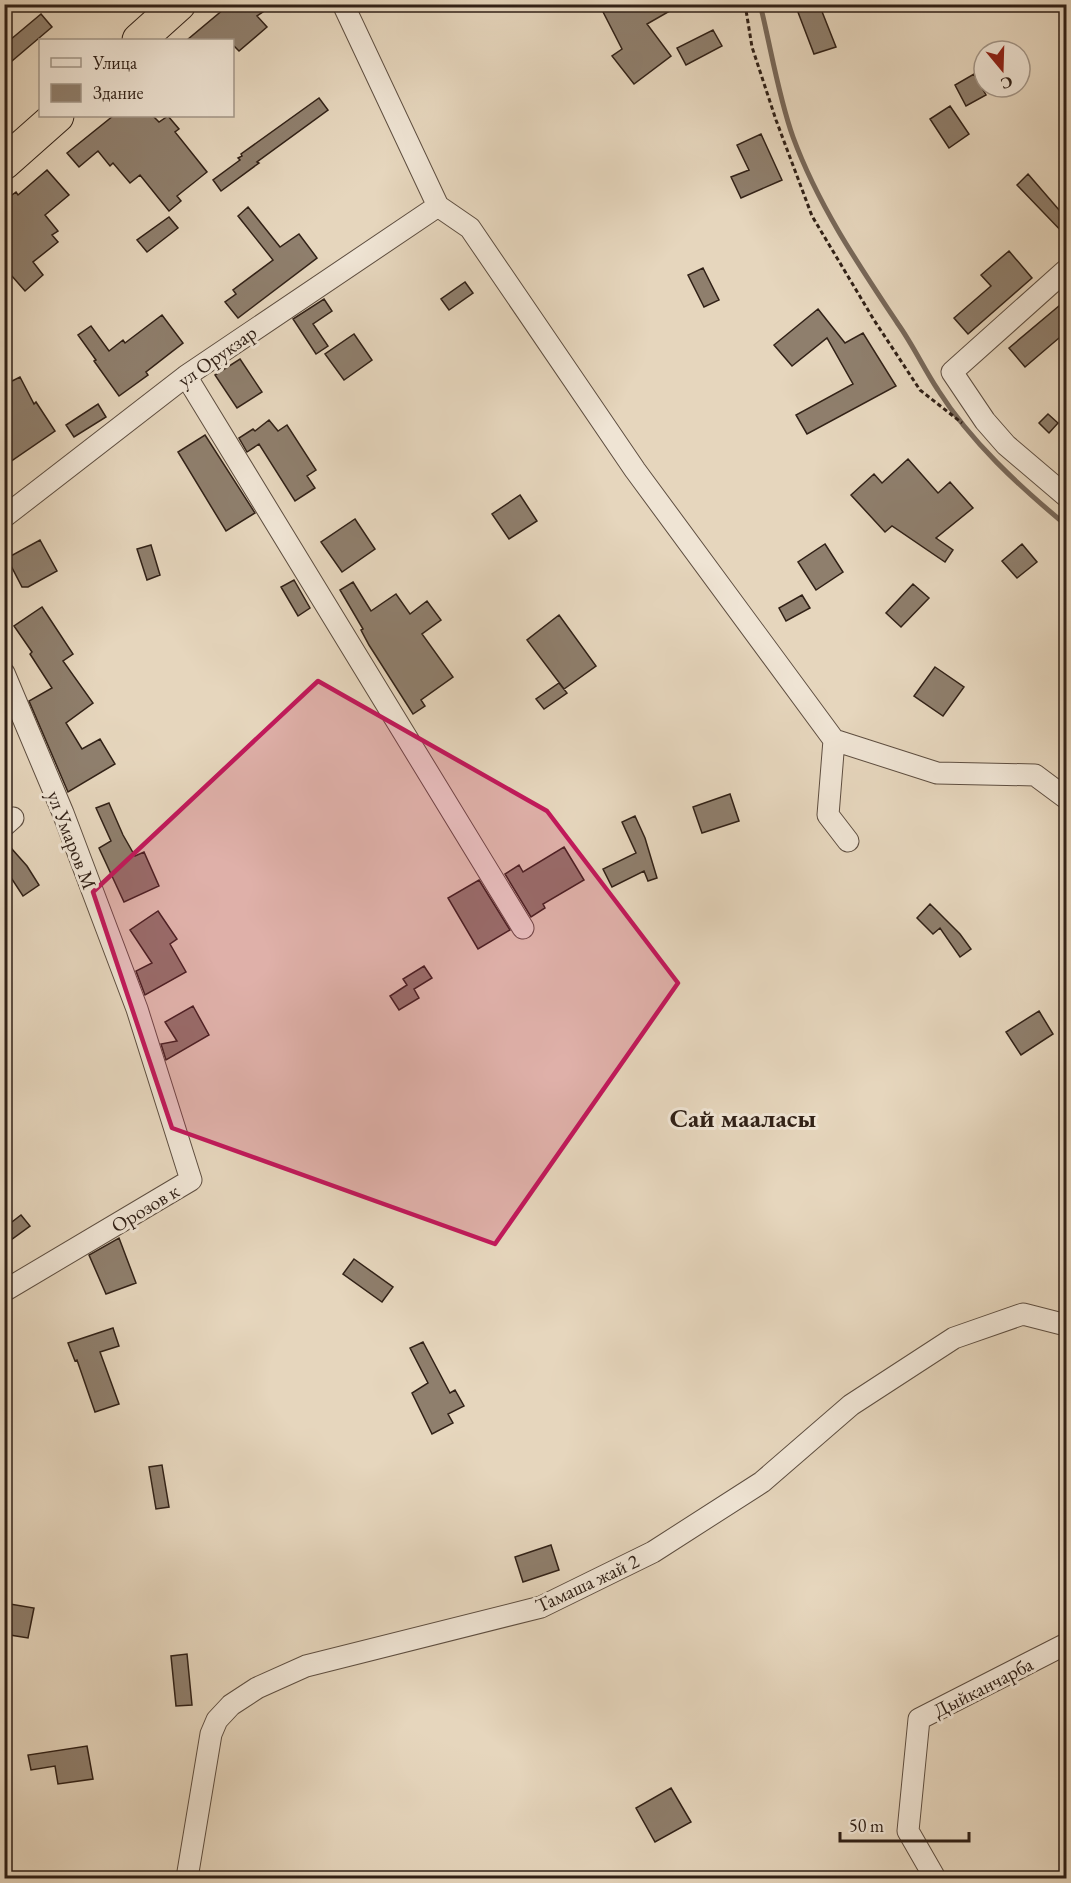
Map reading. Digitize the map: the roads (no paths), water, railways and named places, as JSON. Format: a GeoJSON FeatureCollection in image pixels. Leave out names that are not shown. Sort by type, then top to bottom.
{"type":"FeatureCollection","features":[{"type":"Feature","properties":{"kind":"highway"},"geometry":{"type":"LineString","coordinates":[[141,39],[179,4]]}},
{"type":"Feature","properties":{"kind":"highway"},"geometry":{"type":"LineString","coordinates":[[4,163],[56,117]]}},
{"type":"Feature","properties":{"kind":"street"},"geometry":{"type":"LineString","coordinates":[[343,4],[438,206],[470,228],[635,470],[834,740],[937,773],[1035,775],[1066,798]]}},
{"type":"Feature","properties":{"kind":"street","name":"ул Орукзар"},"geometry":{"type":"LineString","coordinates":[[4,517],[186,376],[438,206]]}},
{"type":"Feature","properties":{"kind":"street"},"geometry":{"type":"LineString","coordinates":[[1066,270],[952,372],[985,421],[1006,445],[1066,496]]}},
{"type":"Feature","properties":{"kind":"street"},"geometry":{"type":"LineString","coordinates":[[186,376],[523,928]]}},
{"type":"Feature","properties":{"kind":"street","name":"ул Умаров М"},"geometry":{"type":"LineString","coordinates":[[4,673],[63,813],[137,1009]]}},
{"type":"Feature","properties":{"kind":"street"},"geometry":{"type":"LineString","coordinates":[[834,740],[828,814],[848,841]]}},
{"type":"Feature","properties":{"kind":"street","name":"Орозов к"},"geometry":{"type":"LineString","coordinates":[[4,1292],[192,1180],[137,1009]]}},
{"type":"Feature","properties":{"kind":"street","name":"Тамаша жай 2"},"geometry":{"type":"LineString","coordinates":[[187,1878],[211,1734],[217,1720],[231,1705],[257,1688],[306,1666],[541,1606],[653,1552],[762,1482],[851,1405],[954,1338],[1023,1314],[1066,1325]]}},
{"type":"Feature","properties":{"kind":"street","name":"Дыйканчарба"},"geometry":{"type":"LineString","coordinates":[[935,1878],[908,1831],[919,1719],[1066,1644]]}},
{"type":"Feature","properties":{"kind":"waterway"},"geometry":{"type":"LineString","coordinates":[[760,4],[793,137],[814,186],[840,234],[909,340],[938,390],[965,428],[1014,479],[1066,525]]}},
{"type":"Feature","properties":{"kind":"district","name":"Сай мааласы"},"geometry":{"type":"Point","coordinates":[743,1118]}}]}
